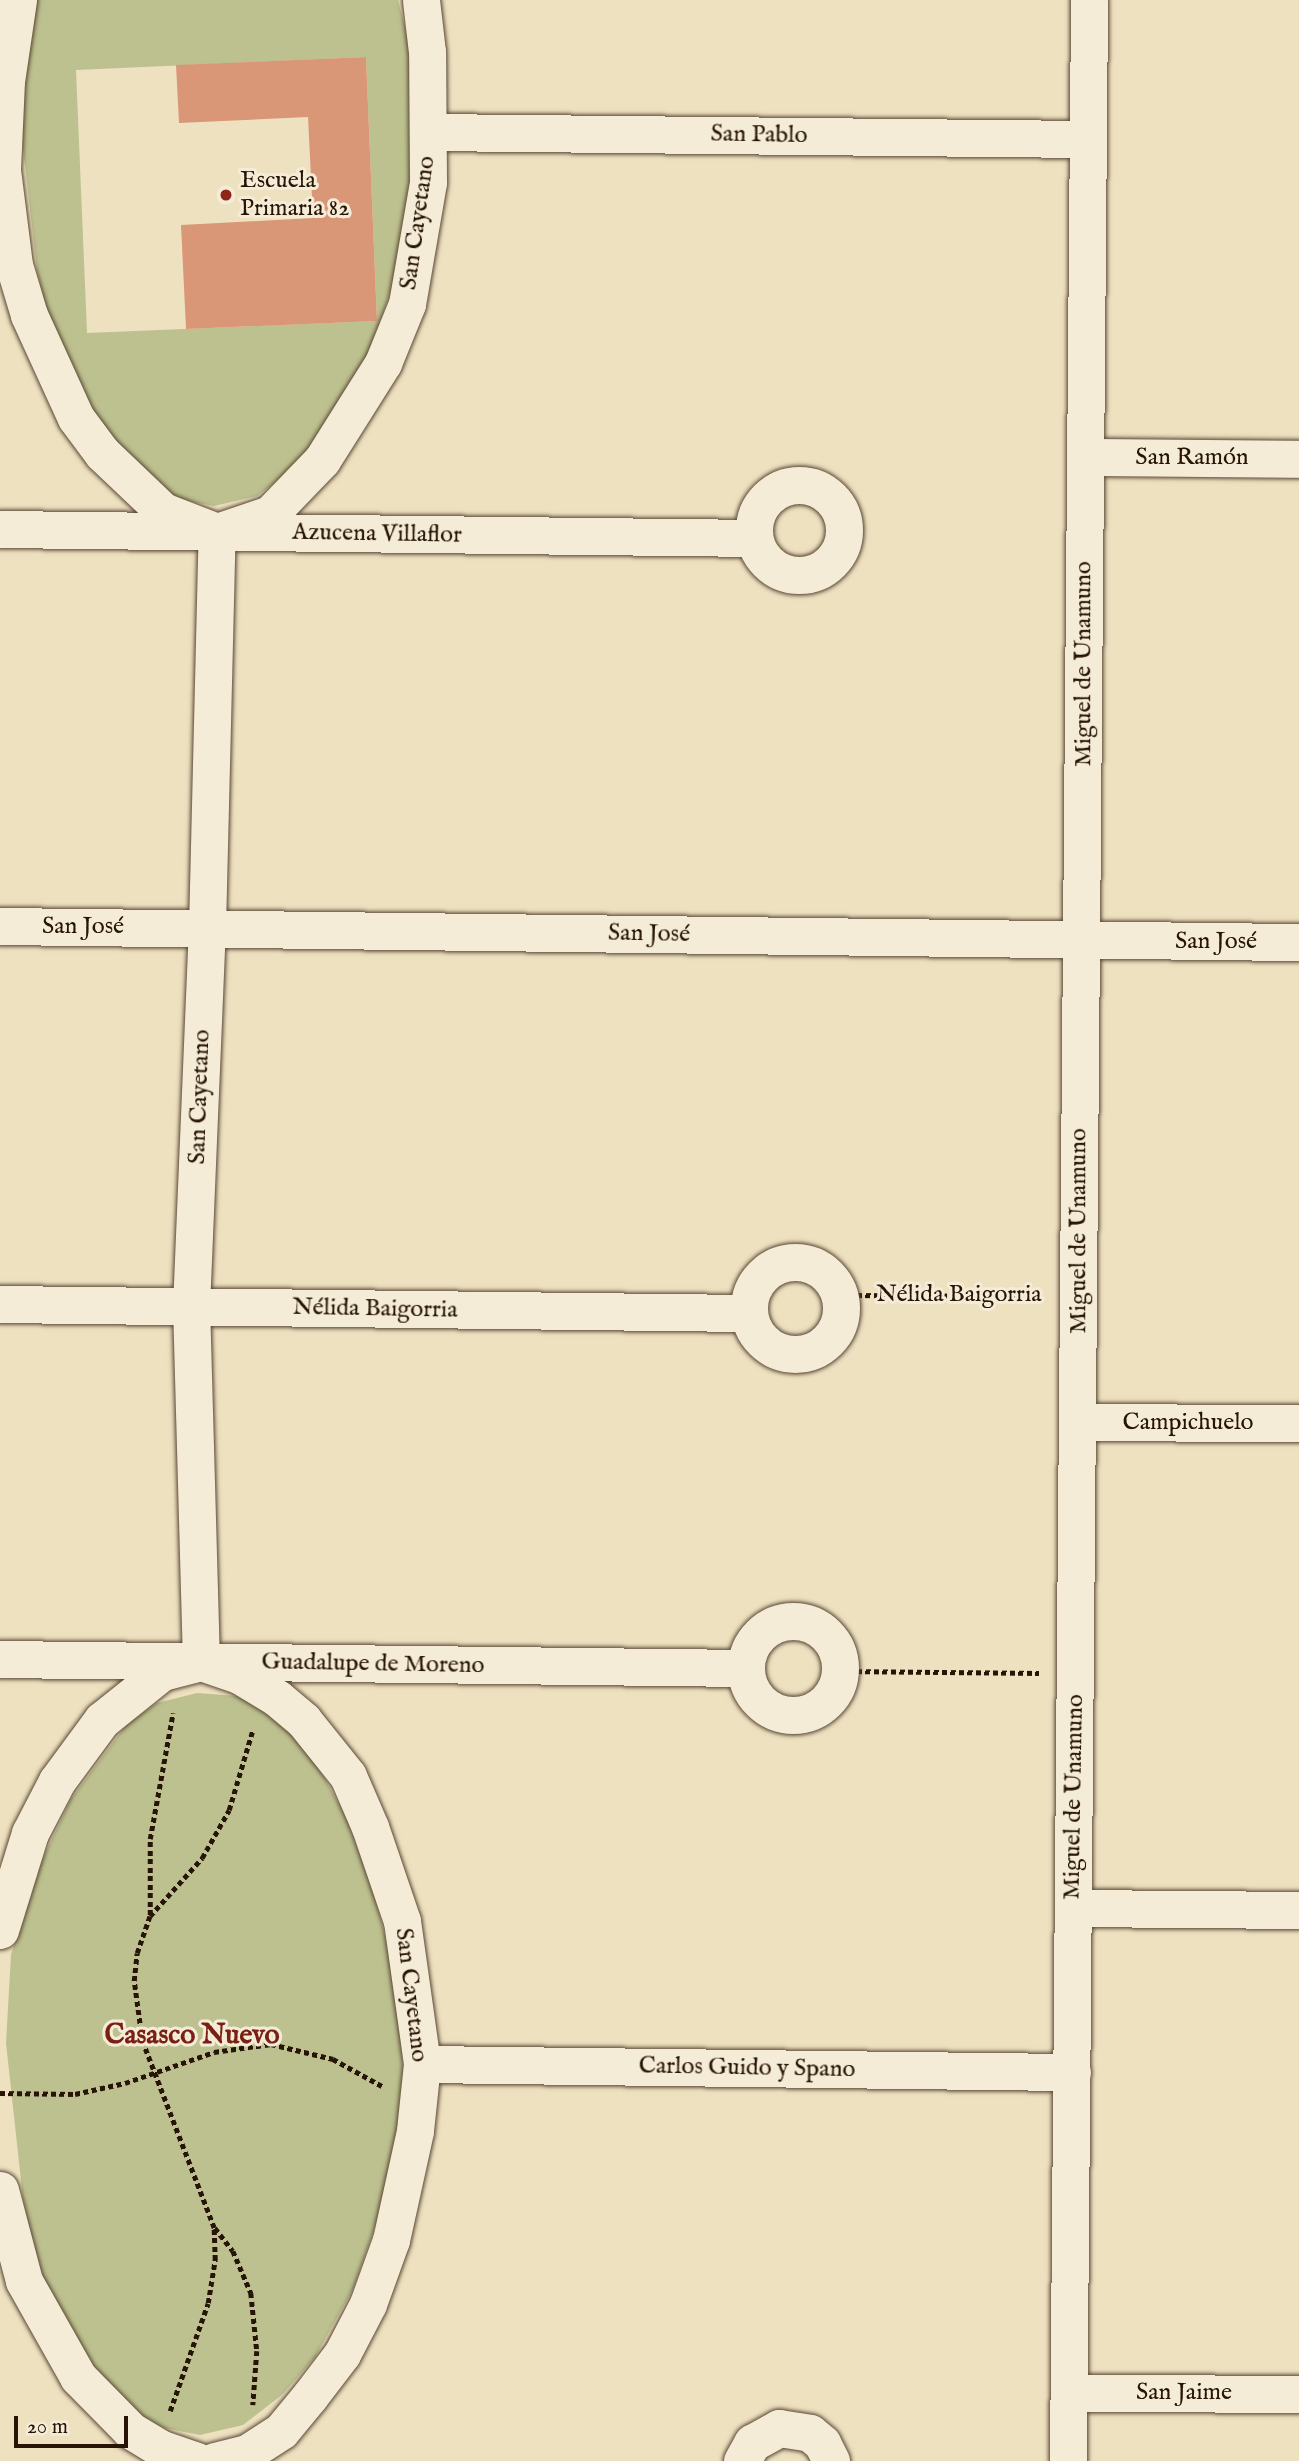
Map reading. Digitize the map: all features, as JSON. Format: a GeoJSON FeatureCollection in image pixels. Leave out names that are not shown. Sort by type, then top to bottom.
{"type":"FeatureCollection","features":[{"type":"Feature","properties":{"kind":"street"},"geometry":{"type":"LineString","coordinates":[[18,0],[1,126],[4,204],[14,265],[46,359],[76,418],[102,453],[146,498],[186,523],[216,532]]}},
{"type":"Feature","properties":{"kind":"street","name":"San Cayetano"},"geometry":{"type":"LineString","coordinates":[[231,2457],[281,2431],[342,2354],[368,2304],[391,2241],[415,2131],[422,2064],[402,1921],[354,1789],[304,1721],[259,1687],[186,1666],[191,1307],[207,928],[216,532],[248,524],[288,499],[352,418],[383,363],[407,304],[416,267],[428,182],[429,132],[421,0]]}},
{"type":"Feature","properties":{"kind":"street","name":"Miguel de Unamuno"},"geometry":{"type":"LineString","coordinates":[[1068,2461],[1089,0]]}},
{"type":"Feature","properties":{"kind":"street","name":"San Pablo"},"geometry":{"type":"LineString","coordinates":[[429,132],[1088,139]]}},
{"type":"Feature","properties":{"kind":"street","name":"San Ramón"},"geometry":{"type":"LineString","coordinates":[[1086,457],[1299,459]]}},
{"type":"Feature","properties":{"kind":"street","name":"Azucena Villaflor"},"geometry":{"type":"LineString","coordinates":[[0,529],[754,538]]}},
{"type":"Feature","properties":{"kind":"street","name":"San José"},"geometry":{"type":"LineString","coordinates":[[0,926],[1299,942]]}},
{"type":"Feature","properties":{"kind":"street"},"geometry":{"type":"LineString","coordinates":[[749,1313],[755,1284],[779,1265],[809,1264],[822,1271],[839,1295]]}},
{"type":"Feature","properties":{"kind":"street","name":"Nélida Baigorria"},"geometry":{"type":"LineString","coordinates":[[0,1304],[749,1313],[753,1328],[768,1345],[788,1354],[804,1353],[818,1348],[838,1326],[839,1295]]}},
{"type":"Feature","properties":{"kind":"street","name":"Campichuelo"},"geometry":{"type":"LineString","coordinates":[[1078,1422],[1299,1423]]}},
{"type":"Feature","properties":{"kind":"street"},"geometry":{"type":"LineString","coordinates":[[794,1622],[822,1631],[839,1657],[840,1671],[828,1700],[799,1715],[783,1714],[762,1703],[748,1684],[746,1668],[755,1640],[766,1630],[794,1622]]}},
{"type":"Feature","properties":{"kind":"street","name":"Guadalupe de Moreno"},"geometry":{"type":"LineString","coordinates":[[0,1659],[186,1666],[746,1668]]}},
{"type":"Feature","properties":{"kind":"street"},"geometry":{"type":"LineString","coordinates":[[0,1930],[30,1833],[57,1781],[102,1720],[137,1689],[186,1666]]}},
{"type":"Feature","properties":{"kind":"street"},"geometry":{"type":"LineString","coordinates":[[1073,1908],[1299,1910]]}},
{"type":"Feature","properties":{"kind":"street","name":"Carlos Guido y Spano"},"geometry":{"type":"LineString","coordinates":[[422,2064],[1072,2072]]}},
{"type":"Feature","properties":{"kind":"street"},"geometry":{"type":"LineString","coordinates":[[0,2190],[24,2281],[65,2357],[101,2404],[130,2430],[162,2449],[197,2461]]}},
{"type":"Feature","properties":{"kind":"street","name":"San Jaime"},"geometry":{"type":"LineString","coordinates":[[1069,2393],[1299,2394]]}},
{"type":"Feature","properties":{"kind":"street"},"geometry":{"type":"LineString","coordinates":[[742,2461],[751,2443],[779,2428],[810,2433],[822,2443],[831,2461]]}},
{"type":"Feature","properties":{"kind":"path","name":"Nélida Baigorria"},"geometry":{"type":"LineString","coordinates":[[839,1295],[1079,1296]]}},
{"type":"Feature","properties":{"kind":"path"},"geometry":{"type":"LineString","coordinates":[[186,1666],[173,1717],[150,1839],[150,1916],[134,1981],[142,2040],[214,2228],[244,2272],[255,2318],[231,2457]]}},
{"type":"Feature","properties":{"kind":"path"},"geometry":{"type":"LineString","coordinates":[[840,1671],[1076,1673]]}},
{"type":"Feature","properties":{"kind":"path"},"geometry":{"type":"LineString","coordinates":[[150,1916],[202,1858],[229,1810],[248,1759],[259,1687]]}},
{"type":"Feature","properties":{"kind":"path"},"geometry":{"type":"LineString","coordinates":[[0,2093],[75,2094],[245,2046],[297,2047],[379,2083],[415,2131]]}},
{"type":"Feature","properties":{"kind":"path"},"geometry":{"type":"LineString","coordinates":[[162,2449],[170,2408],[208,2303],[215,2260],[214,2228]]}},
{"type":"Feature","properties":{"kind":"green space"},"geometry":{"type":"Polygon","coordinates":[[[33,0],[398,0],[410,48],[417,140],[394,282],[366,360],[329,428],[297,465],[257,496],[214,506],[178,499],[146,481],[80,397],[52,338],[37,270],[19,113],[33,0]],[[366,57],[76,70],[87,333],[377,321],[366,57]]]}},
{"type":"Feature","properties":{"kind":"green space"},"geometry":{"type":"Polygon","coordinates":[[[197,1693],[237,1696],[275,1718],[308,1748],[346,1817],[373,1891],[396,1977],[403,2070],[395,2147],[380,2212],[353,2289],[315,2357],[283,2394],[243,2425],[200,2435],[164,2428],[132,2411],[103,2383],[66,2326],[38,2268],[23,2199],[6,2043],[11,1955],[35,1875],[71,1799],[127,1724],[157,1703],[197,1693]]]}},
{"type":"Feature","properties":{"kind":"building"},"geometry":{"type":"Polygon","coordinates":[[[366,57],[377,321],[186,329],[181,225],[313,218],[308,117],[179,123],[176,65],[366,57]]]}},
{"type":"Feature","properties":{"kind":"place","name":"Escuela Primaria 82"},"geometry":{"type":"Point","coordinates":[226,195]}},
{"type":"Feature","properties":{"kind":"district","name":"Casasco Nuevo"},"geometry":{"type":"Point","coordinates":[192,2036]}}]}
